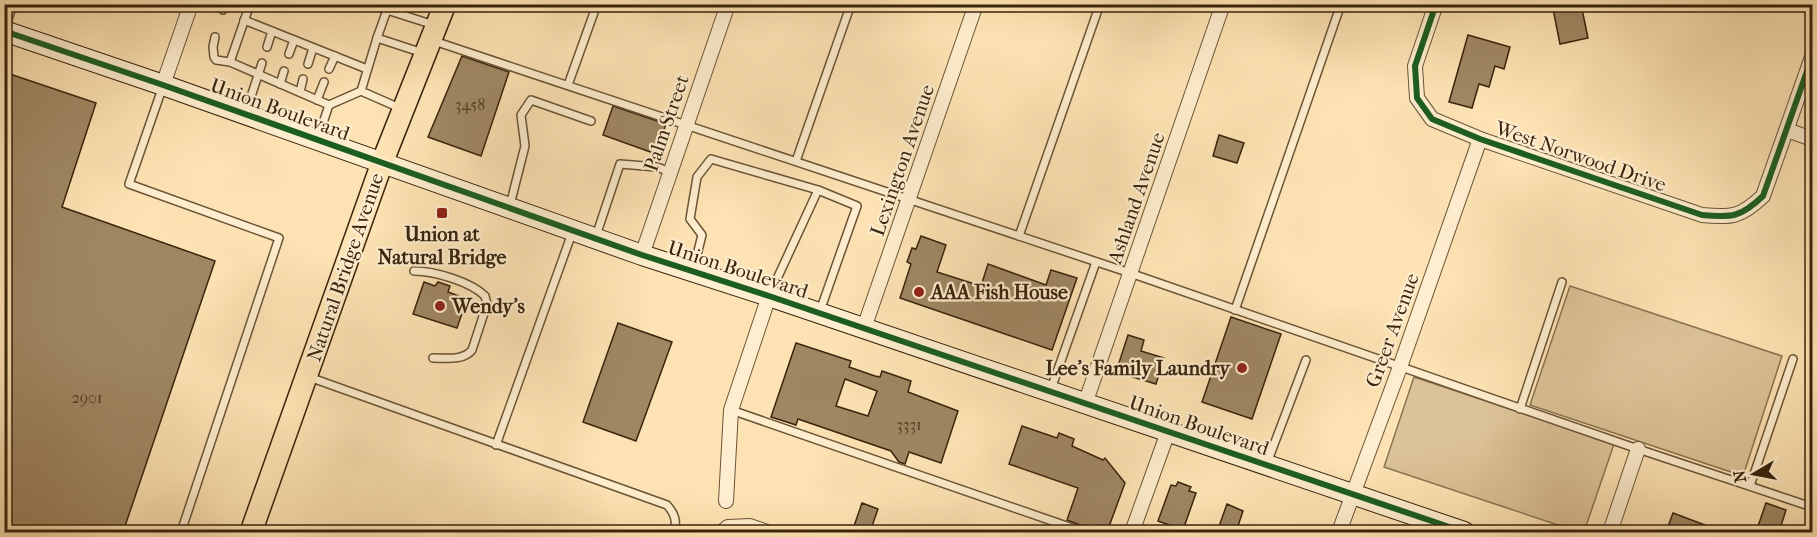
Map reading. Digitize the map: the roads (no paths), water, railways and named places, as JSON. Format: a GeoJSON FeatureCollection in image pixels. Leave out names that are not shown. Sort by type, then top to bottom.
{"type":"FeatureCollection","features":[{"type":"Feature","properties":{"kind":"main road","name":"Natural Bridge Avenue"},"geometry":{"type":"LineString","coordinates":[[251,532],[382,163],[445,4]]}},
{"type":"Feature","properties":{"kind":"main road","name":"Union Boulevard"},"geometry":{"type":"LineString","coordinates":[[5,32],[163,85],[642,255],[1464,532]]}},
{"type":"Feature","properties":{"kind":"street"},"geometry":{"type":"LineString","coordinates":[[163,85],[192,4]]}},
{"type":"Feature","properties":{"kind":"street","name":"Palm Street"},"geometry":{"type":"LineString","coordinates":[[642,255],[728,4]]}},
{"type":"Feature","properties":{"kind":"street","name":"Lexington Avenue"},"geometry":{"type":"LineString","coordinates":[[864,328],[976,4]]}},
{"type":"Feature","properties":{"kind":"street","name":"Ashland Avenue"},"geometry":{"type":"LineString","coordinates":[[1085,404],[1223,4]]}},
{"type":"Feature","properties":{"kind":"street","name":"West Norwood Drive"},"geometry":{"type":"LineString","coordinates":[[1436,4],[1415,66],[1417,98],[1432,119],[1480,139],[1702,215],[1724,217],[1747,211],[1763,196],[1787,130]]}},
{"type":"Feature","properties":{"kind":"street"},"geometry":{"type":"LineString","coordinates":[[1812,57],[1787,130],[1812,139]]}},
{"type":"Feature","properties":{"kind":"street","name":"Greer Avenue"},"geometry":{"type":"LineString","coordinates":[[1339,532],[1400,368],[1480,139]]}},
{"type":"Feature","properties":{"kind":"street"},"geometry":{"type":"LineString","coordinates":[[726,501],[731,410],[769,296]]}},
{"type":"Feature","properties":{"kind":"street"},"geometry":{"type":"LineString","coordinates":[[1132,532],[1168,432]]}},
{"type":"Feature","properties":{"kind":"street"},"geometry":{"type":"LineString","coordinates":[[1610,532],[1638,449]]}},
{"type":"Feature","properties":{"kind":"street"},"geometry":{"type":"LineString","coordinates":[[725,530],[750,526],[767,532]]}},
{"type":"Feature","properties":{"kind":"lane"},"geometry":{"type":"LineString","coordinates":[[5,32],[13,4]]}},
{"type":"Feature","properties":{"kind":"lane"},"geometry":{"type":"LineString","coordinates":[[230,62],[250,4]]}},
{"type":"Feature","properties":{"kind":"lane"},"geometry":{"type":"LineString","coordinates":[[371,4],[387,10],[431,40]]}},
{"type":"Feature","properties":{"kind":"lane"},"geometry":{"type":"LineString","coordinates":[[568,85],[597,4]]}},
{"type":"Feature","properties":{"kind":"lane"},"geometry":{"type":"LineString","coordinates":[[796,161],[850,4]]}},
{"type":"Feature","properties":{"kind":"lane"},"geometry":{"type":"LineString","coordinates":[[1019,236],[1100,4]]}},
{"type":"Feature","properties":{"kind":"lane"},"geometry":{"type":"LineString","coordinates":[[1235,310],[1341,4]]}},
{"type":"Feature","properties":{"kind":"lane"},"geometry":{"type":"LineString","coordinates":[[361,91],[387,10]]}},
{"type":"Feature","properties":{"kind":"lane"},"geometry":{"type":"LineString","coordinates":[[244,20],[367,69]]}},
{"type":"Feature","properties":{"kind":"lane"},"geometry":{"type":"LineString","coordinates":[[267,47],[272,31]]}},
{"type":"Feature","properties":{"kind":"lane"},"geometry":{"type":"LineString","coordinates":[[215,37],[214,57],[216,60],[230,62],[329,105],[361,91],[403,110]]}},
{"type":"Feature","properties":{"kind":"lane"},"geometry":{"type":"LineString","coordinates":[[377,38],[431,40],[1130,273],[1400,368],[1812,507]]}},
{"type":"Feature","properties":{"kind":"lane"},"geometry":{"type":"LineString","coordinates":[[290,54],[294,40]]}},
{"type":"Feature","properties":{"kind":"lane"},"geometry":{"type":"LineString","coordinates":[[308,64],[313,48]]}},
{"type":"Feature","properties":{"kind":"lane"},"geometry":{"type":"LineString","coordinates":[[329,69],[334,56]]}},
{"type":"Feature","properties":{"kind":"lane"},"geometry":{"type":"LineString","coordinates":[[246,115],[262,63]]}},
{"type":"Feature","properties":{"kind":"lane"},"geometry":{"type":"LineString","coordinates":[[280,84],[284,72]]}},
{"type":"Feature","properties":{"kind":"lane"},"geometry":{"type":"LineString","coordinates":[[300,92],[303,79]]}},
{"type":"Feature","properties":{"kind":"lane"},"geometry":{"type":"LineString","coordinates":[[317,100],[324,82]]}},
{"type":"Feature","properties":{"kind":"lane"},"geometry":{"type":"LineString","coordinates":[[163,85],[129,184],[279,238],[181,532]]}},
{"type":"Feature","properties":{"kind":"lane"},"geometry":{"type":"LineString","coordinates":[[509,208],[525,146],[521,115],[531,100],[591,121]]}},
{"type":"Feature","properties":{"kind":"lane"},"geometry":{"type":"LineString","coordinates":[[317,140],[329,105]]}},
{"type":"Feature","properties":{"kind":"lane"},"geometry":{"type":"LineString","coordinates":[[693,272],[702,235],[690,219],[697,177],[711,159],[818,190],[857,206],[819,313]]}},
{"type":"Feature","properties":{"kind":"lane"},"geometry":{"type":"LineString","coordinates":[[595,238],[620,164],[657,167],[670,172]]}},
{"type":"Feature","properties":{"kind":"lane"},"geometry":{"type":"LineString","coordinates":[[769,296],[818,190]]}},
{"type":"Feature","properties":{"kind":"lane"},"geometry":{"type":"LineString","coordinates":[[496,444],[573,231]]}},
{"type":"Feature","properties":{"kind":"lane"},"geometry":{"type":"LineString","coordinates":[[1050,392],[1096,262]]}},
{"type":"Feature","properties":{"kind":"lane"},"geometry":{"type":"LineString","coordinates":[[414,271],[426,271],[472,286],[485,296],[487,304],[472,350],[468,355],[461,358],[433,358]]}},
{"type":"Feature","properties":{"kind":"lane"},"geometry":{"type":"LineString","coordinates":[[1520,408],[1562,282]]}},
{"type":"Feature","properties":{"kind":"lane"},"geometry":{"type":"LineString","coordinates":[[1750,486],[1793,359]]}},
{"type":"Feature","properties":{"kind":"lane"},"geometry":{"type":"LineString","coordinates":[[1266,465],[1306,360]]}},
{"type":"Feature","properties":{"kind":"lane"},"geometry":{"type":"LineString","coordinates":[[307,376],[667,505],[677,522],[674,532]]}},
{"type":"Feature","properties":{"kind":"lane"},"geometry":{"type":"LineString","coordinates":[[731,410],[1084,532]]}},
{"type":"Feature","properties":{"kind":"place","name":"Union at Natural Bridge"},"geometry":{"type":"Point","coordinates":[442,213]}},
{"type":"Feature","properties":{"kind":"place","name":"AAA Fish House"},"geometry":{"type":"Point","coordinates":[919,292]}},
{"type":"Feature","properties":{"kind":"place","name":"Wendy's"},"geometry":{"type":"Point","coordinates":[440,306]}},
{"type":"Feature","properties":{"kind":"place","name":"Lee's Family Laundry"},"geometry":{"type":"Point","coordinates":[1242,368]}}]}
